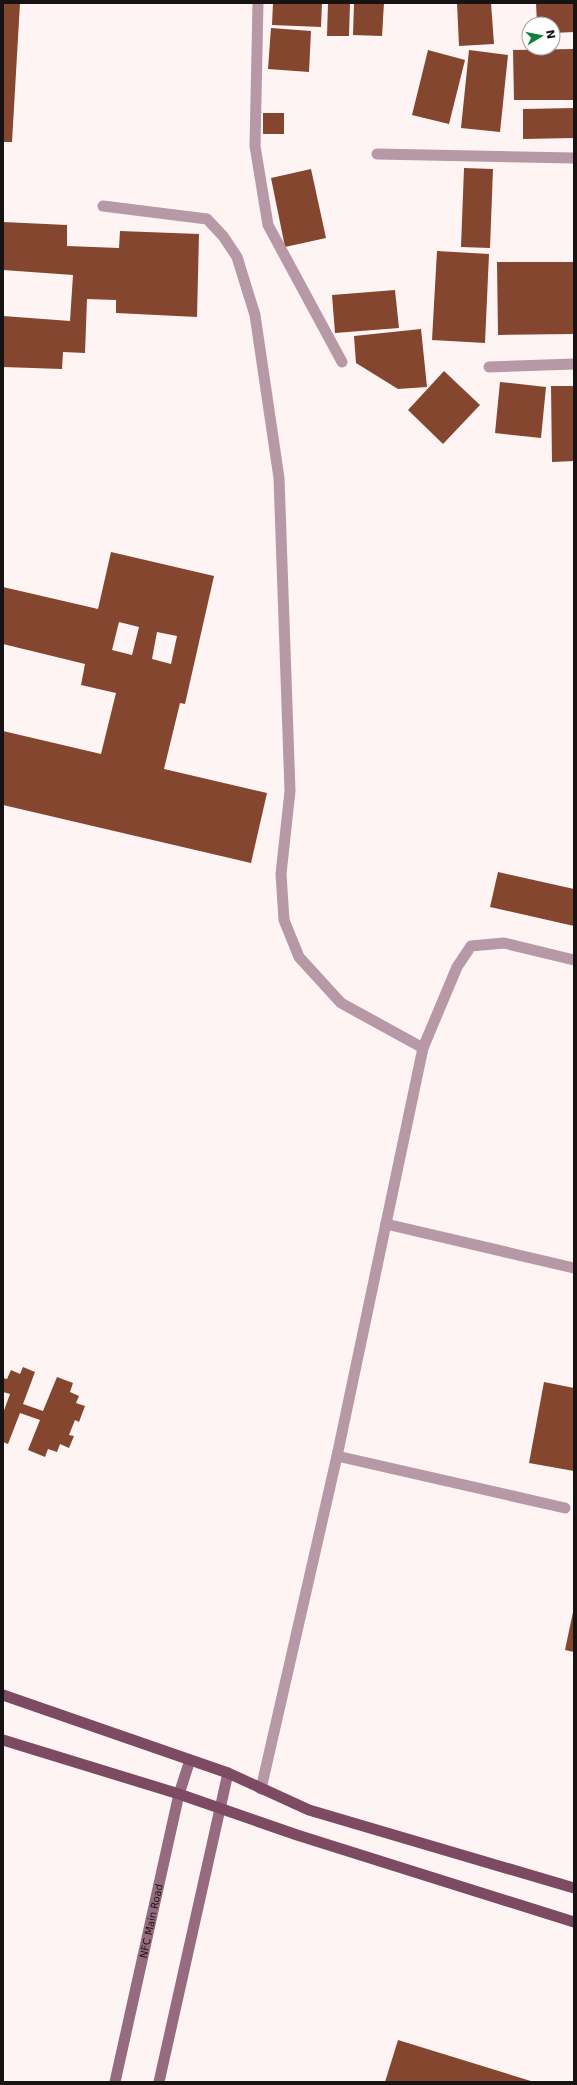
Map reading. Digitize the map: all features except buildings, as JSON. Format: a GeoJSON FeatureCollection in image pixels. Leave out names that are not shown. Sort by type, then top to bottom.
{"type":"FeatureCollection","features":[{"type":"Feature","properties":{"kind":"main road"},"geometry":{"type":"LineString","coordinates":[[3,1695],[228,1773],[309,1810],[574,1888]]}},
{"type":"Feature","properties":{"kind":"main road"},"geometry":{"type":"LineString","coordinates":[[3,1740],[179,1794],[297,1836],[574,1922]]}},
{"type":"Feature","properties":{"kind":"main road","name":"NFC Main Road"},"geometry":{"type":"LineString","coordinates":[[115,2082],[179,1794],[190,1760]]}},
{"type":"Feature","properties":{"kind":"main road"},"geometry":{"type":"LineString","coordinates":[[159,2082],[228,1773]]}},
{"type":"Feature","properties":{"kind":"street"},"geometry":{"type":"LineString","coordinates":[[258,3],[255,146],[268,225],[342,362]]}},
{"type":"Feature","properties":{"kind":"street"},"geometry":{"type":"LineString","coordinates":[[377,154],[574,158]]}},
{"type":"Feature","properties":{"kind":"street"},"geometry":{"type":"LineString","coordinates":[[104,206],[207,219],[223,236],[237,257],[255,315],[279,478],[290,791],[281,874],[284,920],[299,956],[341,1004],[422,1048]]}},
{"type":"Feature","properties":{"kind":"street"},"geometry":{"type":"LineString","coordinates":[[489,367],[574,364]]}},
{"type":"Feature","properties":{"kind":"street"},"geometry":{"type":"LineString","coordinates":[[261,1789],[337,1456],[422,1048],[457,967],[470,946],[504,943],[574,960]]}},
{"type":"Feature","properties":{"kind":"street"},"geometry":{"type":"LineString","coordinates":[[386,1224],[574,1268]]}},
{"type":"Feature","properties":{"kind":"street"},"geometry":{"type":"LineString","coordinates":[[337,1456],[565,1508]]}}]}
